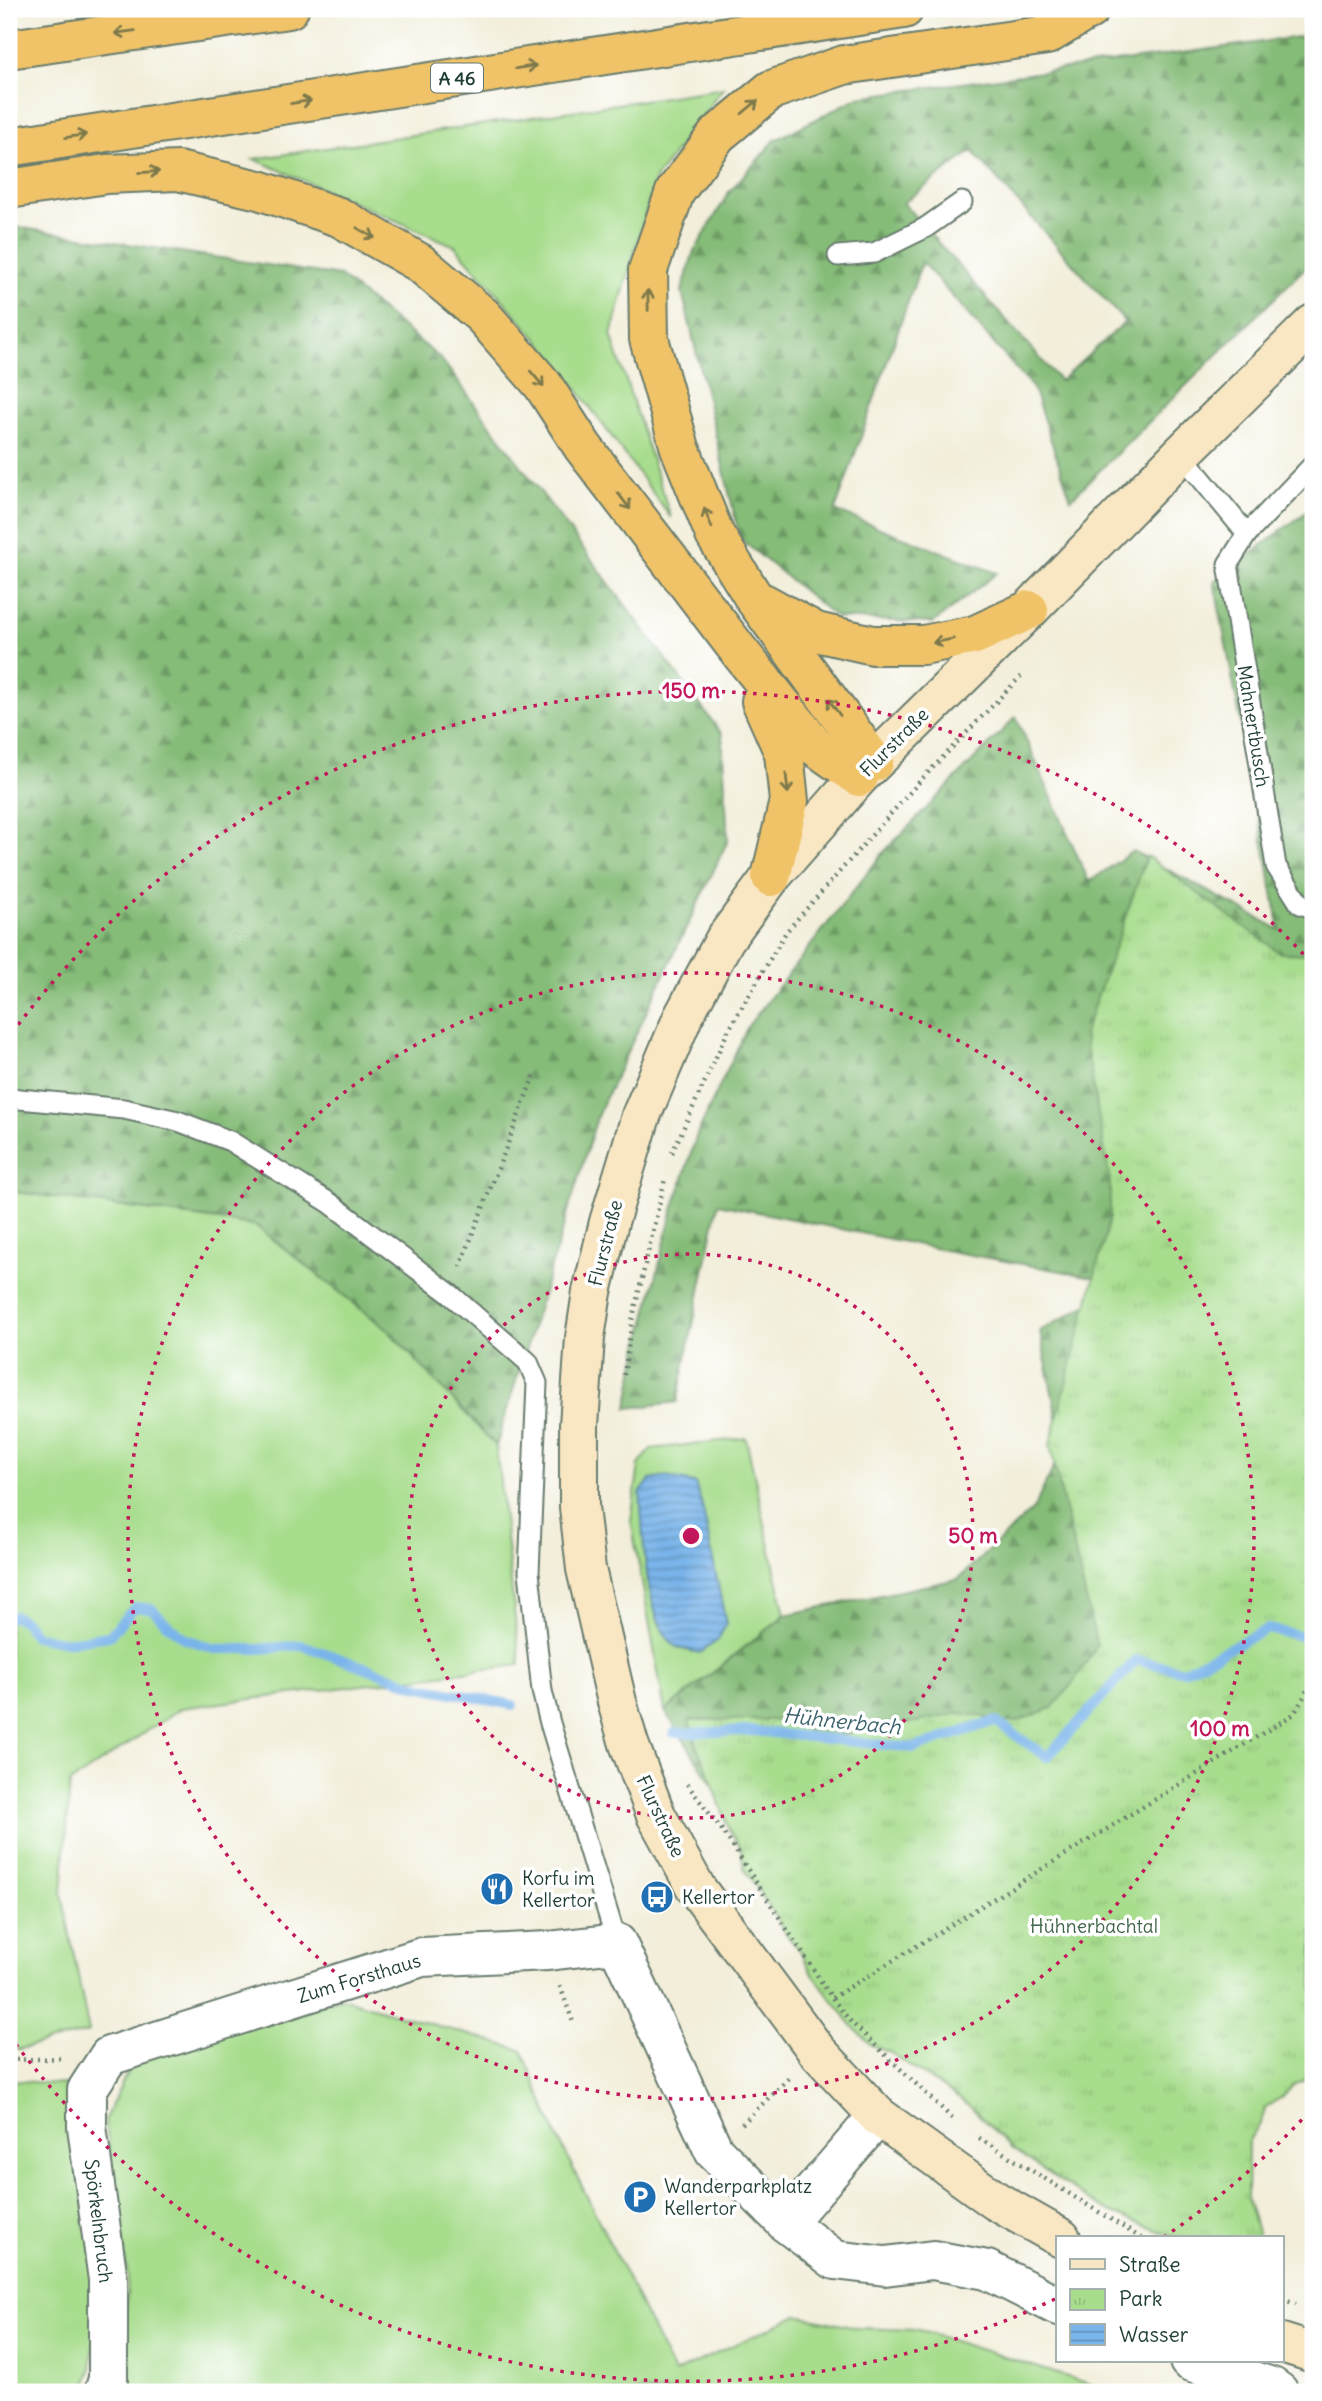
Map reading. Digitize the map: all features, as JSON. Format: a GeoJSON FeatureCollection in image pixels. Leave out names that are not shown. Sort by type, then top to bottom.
{"type":"FeatureCollection","features":[{"type":"Feature","properties":{"kind":"highway"},"geometry":{"type":"LineString","coordinates":[[9,49],[289,9]]}},
{"type":"Feature","properties":{"kind":"highway","name":"A 46"},"geometry":{"type":"LineString","coordinates":[[9,147],[904,9]]}},
{"type":"Feature","properties":{"kind":"highway"},"geometry":{"type":"LineString","coordinates":[[866,770],[715,535],[680,448],[649,339],[648,270],[675,192],[717,135],[771,90],[844,65],[1047,34],[1090,9]]}},
{"type":"Feature","properties":{"kind":"highway"},"geometry":{"type":"LineString","coordinates":[[9,190],[106,174],[178,171],[259,190],[339,218],[420,263],[483,316],[543,385],[583,447],[816,747],[866,770]]}},
{"type":"Feature","properties":{"kind":"highway"},"geometry":{"type":"LineString","coordinates":[[754,598],[816,632],[873,645],[923,645],[975,635],[1029,610]]}},
{"type":"Feature","properties":{"kind":"highway"},"geometry":{"type":"LineString","coordinates":[[739,651],[784,753],[789,801],[771,877]]}},
{"type":"Feature","properties":{"kind":"main road","name":"Flurstraße"},"geometry":{"type":"LineString","coordinates":[[1057,2236],[996,2201],[878,2116],[817,2051],[696,1888],[656,1815],[629,1744],[617,1702],[586,1569],[579,1507],[579,1425],[585,1338],[592,1292],[609,1222],[641,1116],[683,1017],[725,939],[771,877],[866,770],[1313,324]]}},
{"type":"Feature","properties":{"kind":"main road"},"geometry":{"type":"LineString","coordinates":[[1284,2344],[1313,2353]]}},
{"type":"Feature","properties":{"kind":"street","name":"Zum Forsthaus"},"geometry":{"type":"LineString","coordinates":[[109,2056],[422,1957],[548,1951],[617,1943]]}},
{"type":"Feature","properties":{"kind":"street"},"geometry":{"type":"LineString","coordinates":[[617,1943],[714,2151],[786,2223],[835,2260],[885,2266],[933,2260],[987,2270],[1056,2305]]}},
{"type":"Feature","properties":{"kind":"street","name":"Spörkelnbruch"},"geometry":{"type":"LineString","coordinates":[[104,2392],[108,2379],[108,2280],[87,2127],[87,2090],[109,2056]]}},
{"type":"Feature","properties":{"kind":"street"},"geometry":{"type":"LineString","coordinates":[[786,2223],[878,2116]]}},
{"type":"Feature","properties":{"kind":"street"},"geometry":{"type":"LineString","coordinates":[[1192,2362],[1272,2387],[1279,2392]]}},
{"type":"Feature","properties":{"kind":"lane"},"geometry":{"type":"LineString","coordinates":[[838,256],[874,253],[925,228],[962,202]]}},
{"type":"Feature","properties":{"kind":"lane"},"geometry":{"type":"LineString","coordinates":[[1181,454],[1247,534]]}},
{"type":"Feature","properties":{"kind":"lane","name":"Mahnertbusch"},"geometry":{"type":"LineString","coordinates":[[1313,465],[1247,534],[1228,564],[1276,866],[1300,904],[1313,908]]}},
{"type":"Feature","properties":{"kind":"lane"},"geometry":{"type":"LineString","coordinates":[[9,1098],[124,1110],[178,1121],[230,1141],[330,1203],[450,1294],[528,1362],[537,1383],[529,1572],[542,1691],[617,1943]]}},
{"type":"Feature","properties":{"kind":"path"},"geometry":{"type":"LineString","coordinates":[[670,1159],[728,1031],[786,932],[919,781],[1025,672]]}},
{"type":"Feature","properties":{"kind":"path"},"geometry":{"type":"LineString","coordinates":[[450,1294],[535,1073]]}},
{"type":"Feature","properties":{"kind":"path"},"geometry":{"type":"LineString","coordinates":[[623,1384],[632,1321],[667,1172]]}},
{"type":"Feature","properties":{"kind":"path"},"geometry":{"type":"LineString","coordinates":[[832,1998],[1294,1714],[1313,1681]]}},
{"type":"Feature","properties":{"kind":"path"},"geometry":{"type":"LineString","coordinates":[[682,1777],[722,1830],[832,1998],[851,2022],[962,2127]]}},
{"type":"Feature","properties":{"kind":"path"},"geometry":{"type":"LineString","coordinates":[[714,2151],[817,2051]]}},
{"type":"Feature","properties":{"kind":"path"},"geometry":{"type":"LineString","coordinates":[[973,2134],[1138,2236]]}},
{"type":"Feature","properties":{"kind":"green space"},"geometry":{"type":"Polygon","coordinates":[[[1313,35],[1313,260],[1071,499],[1033,388],[922,262],[835,511],[997,573],[933,623],[837,618],[740,539],[682,291],[693,254],[729,192],[775,140],[859,97],[1313,35]],[[972,151],[903,203],[1060,381],[1125,322],[972,151]]]}},
{"type":"Feature","properties":{"kind":"green space"},"geometry":{"type":"Polygon","coordinates":[[[723,88],[655,179],[611,335],[671,518],[555,359],[455,246],[254,159],[723,88]]]}},
{"type":"Feature","properties":{"kind":"green space"},"geometry":{"type":"Polygon","coordinates":[[[9,226],[340,276],[441,359],[722,734],[728,840],[598,1114],[496,1446],[389,1331],[255,1225],[9,1191],[9,226]]]}},
{"type":"Feature","properties":{"kind":"green space"},"geometry":{"type":"Polygon","coordinates":[[[1313,507],[1313,1793],[775,1881],[665,1711],[785,1615],[958,1579],[1033,1510],[1063,1448],[1040,1331],[1102,1296],[1110,1280],[944,1250],[718,1204],[677,1402],[627,1408],[639,1346],[672,1213],[697,1134],[748,1026],[882,854],[1016,717],[1089,882],[1133,851],[1280,930],[1214,581],[1313,507]]]}},
{"type":"Feature","properties":{"kind":"green space","name":"Hühnerbachtal"},"geometry":{"type":"Polygon","coordinates":[[[1147,856],[1280,953],[1313,954],[1313,2076],[1294,2085],[1266,2107],[1260,2124],[1248,2141],[1247,2198],[1258,2236],[1173,2236],[1112,2213],[1012,2149],[973,2109],[950,2092],[889,2052],[872,2046],[855,2029],[811,1972],[800,1950],[789,1938],[745,1870],[740,1847],[729,1830],[689,1720],[771,1720],[801,1726],[813,1735],[829,1738],[886,1724],[918,1722],[959,1713],[1003,1723],[1018,1721],[1052,1708],[1097,1646],[1050,1445],[1110,1217],[1110,1180],[1084,1034],[1147,856]]]}},
{"type":"Feature","properties":{"kind":"green space"},"geometry":{"type":"Polygon","coordinates":[[[9,1191],[255,1225],[389,1331],[496,1446],[520,1665],[181,1708],[70,1783],[62,1894],[89,2032],[20,2049],[9,2049],[9,1191]]]}},
{"type":"Feature","properties":{"kind":"green space"},"geometry":{"type":"Polygon","coordinates":[[[746,1438],[785,1615],[665,1711],[631,1521],[639,1465],[651,1449],[746,1438]]]}},
{"type":"Feature","properties":{"kind":"green space"},"geometry":{"type":"Polygon","coordinates":[[[341,1998],[522,2050],[557,2136],[674,2373],[798,2315],[856,2328],[919,2330],[1115,2392],[118,2392],[128,2278],[105,2119],[133,2060],[341,1998]]]}},
{"type":"Feature","properties":{"kind":"green space"},"geometry":{"type":"Polygon","coordinates":[[[9,2080],[66,2085],[98,2279],[91,2369],[85,2392],[9,2392],[9,2080]]]}},
{"type":"Feature","properties":{"kind":"water"},"geometry":{"type":"Polygon","coordinates":[[[666,1477],[695,1483],[702,1505],[726,1624],[718,1640],[700,1653],[674,1645],[664,1633],[656,1616],[651,1596],[644,1551],[640,1493],[650,1480],[666,1477]]]}},
{"type":"Feature","properties":{"kind":"waterway","name":"Hühnerbach"},"geometry":{"type":"LineString","coordinates":[[9,1618],[15,1616],[25,1622],[35,1636],[67,1642],[109,1636],[135,1607],[152,1609],[186,1639],[215,1649],[302,1645],[417,1686],[513,1705]]}},
{"type":"Feature","properties":{"kind":"waterway","name":"Hühnerbach"},"geometry":{"type":"LineString","coordinates":[[674,1733],[754,1731],[914,1748],[995,1721],[1047,1757],[1136,1660],[1184,1671],[1267,1629],[1313,1638]]}},
{"type":"Feature","properties":{"kind":"place","name":"Korfu im Kellertor"},"geometry":{"type":"Point","coordinates":[497,1889]}},
{"type":"Feature","properties":{"kind":"place","name":"Kellertor"},"geometry":{"type":"Point","coordinates":[657,1897]}},
{"type":"Feature","properties":{"kind":"place","name":"Wanderparkplatz Kellertor"},"geometry":{"type":"Point","coordinates":[640,2197]}}]}
